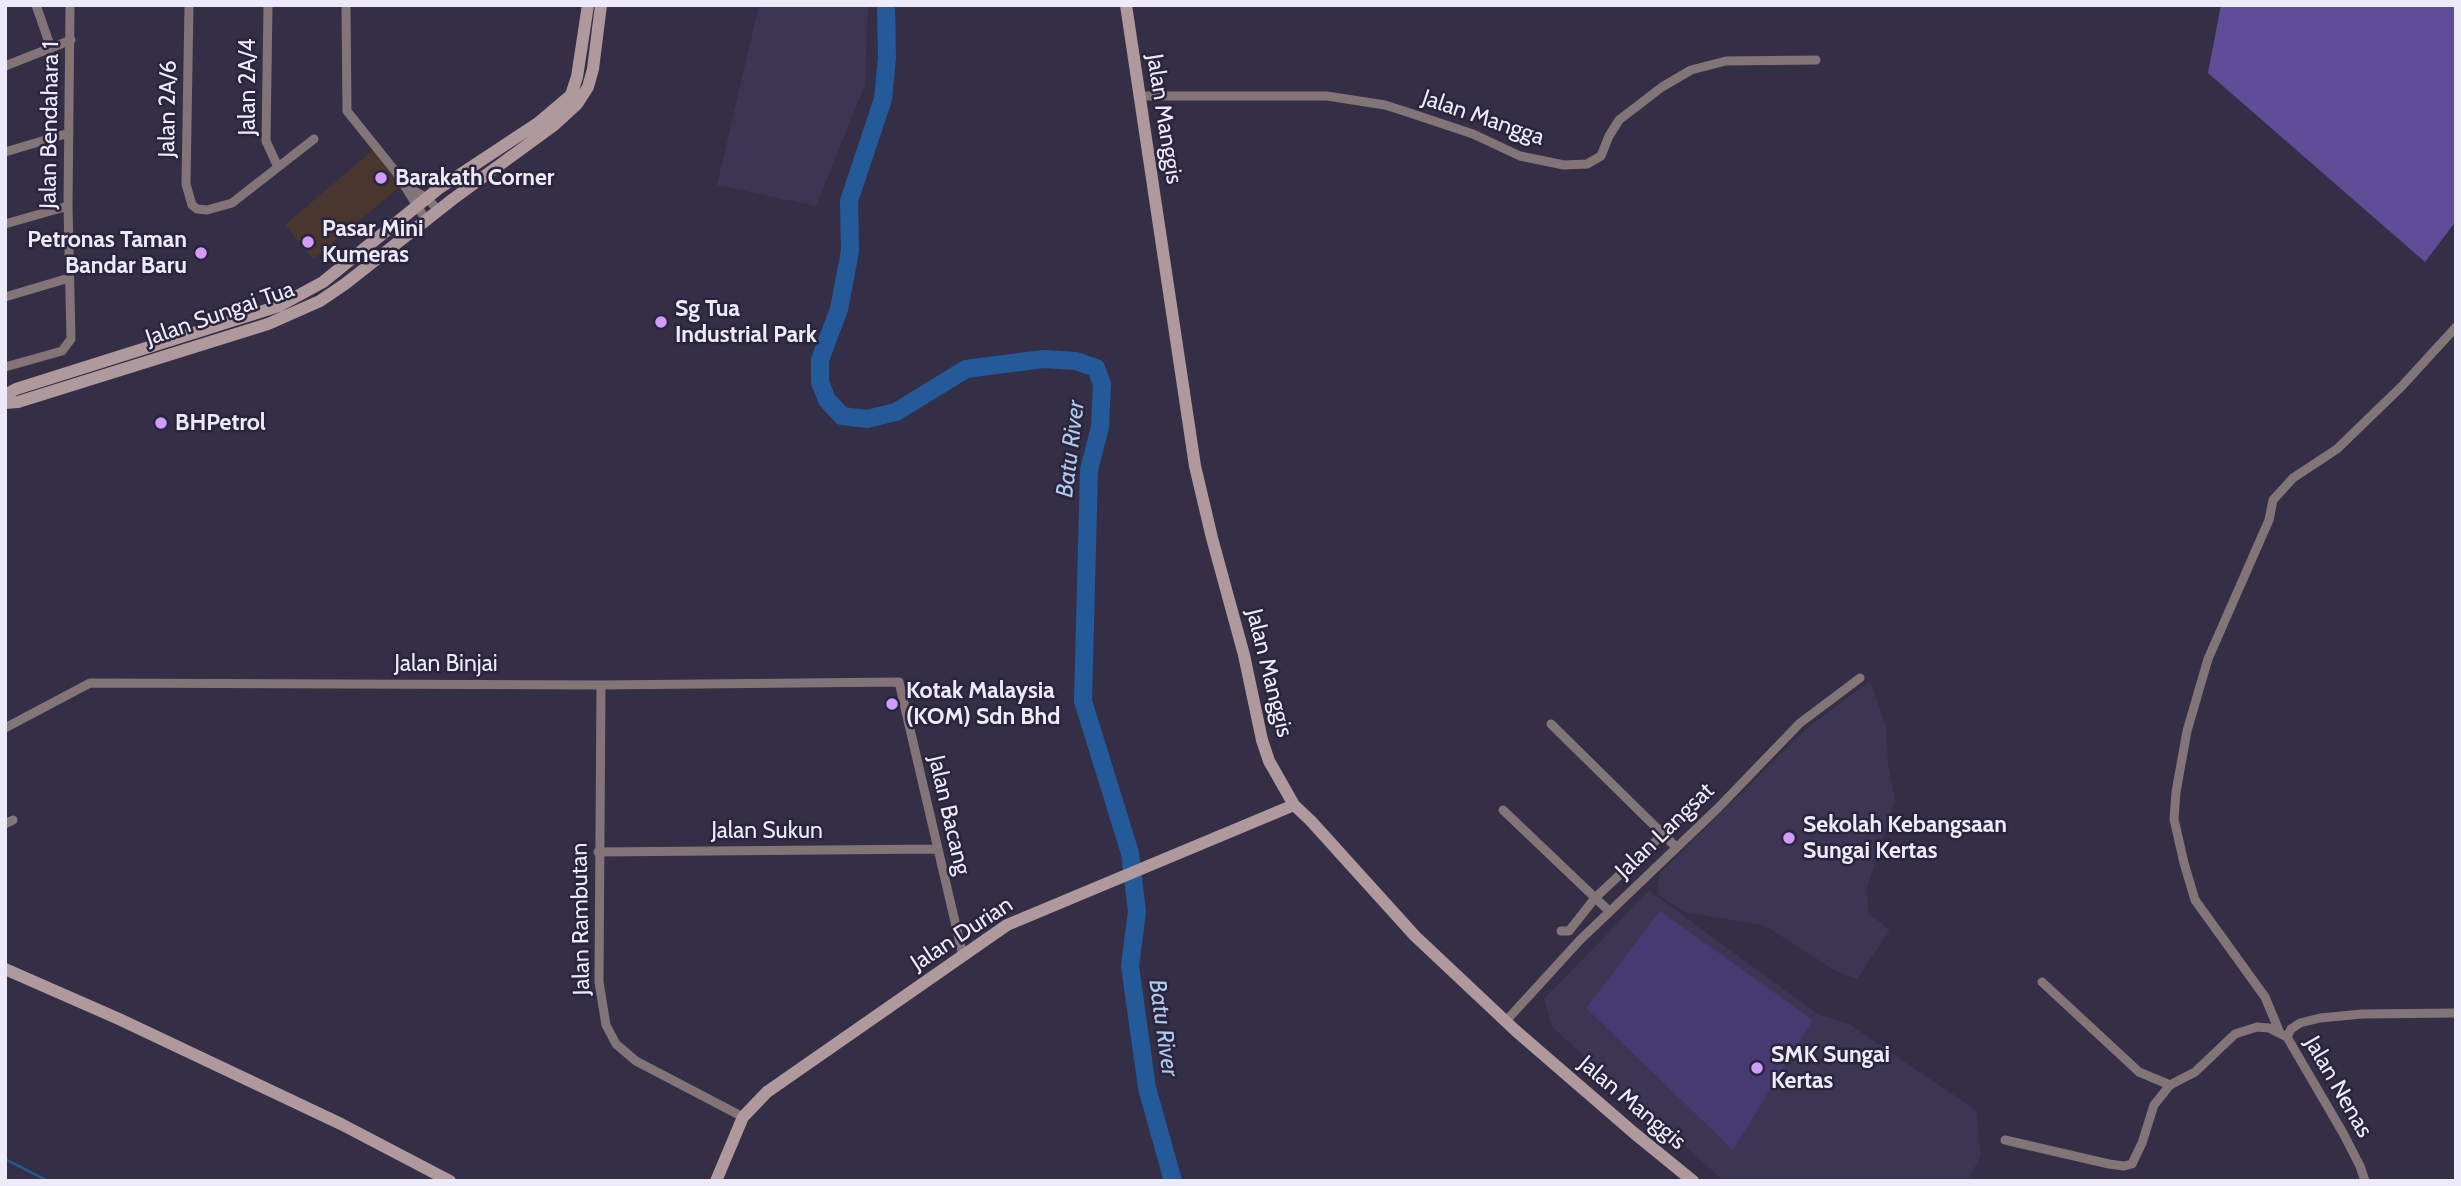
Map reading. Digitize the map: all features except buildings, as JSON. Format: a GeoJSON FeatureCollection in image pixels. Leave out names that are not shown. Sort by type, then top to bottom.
{"type":"FeatureCollection","features":[{"type":"Feature","properties":{"kind":"street"},"geometry":{"type":"LineString","coordinates":[[36,5],[51,48]]}},
{"type":"Feature","properties":{"kind":"street","name":"Jalan Bendahara 1"},"geometry":{"type":"LineString","coordinates":[[5,367],[62,351],[71,339],[68,206],[70,5]]}},
{"type":"Feature","properties":{"kind":"street","name":"Jalan 2A/6"},"geometry":{"type":"LineString","coordinates":[[189,5],[186,190],[190,201],[197,209],[216,209],[232,204],[278,167]]}},
{"type":"Feature","properties":{"kind":"street","name":"Jalan 2A/4"},"geometry":{"type":"LineString","coordinates":[[268,5],[266,141],[278,167]]}},
{"type":"Feature","properties":{"kind":"street"},"geometry":{"type":"LineString","coordinates":[[346,5],[347,111],[405,186],[422,203],[438,210]]}},
{"type":"Feature","properties":{"kind":"street","name":"Jalan Sungai Tua"},"geometry":{"type":"LineString","coordinates":[[5,395],[16,389],[279,306],[323,282],[422,203],[538,123],[571,95],[577,76],[588,5]]}},
{"type":"Feature","properties":{"kind":"street","name":"Jalan Sungai Tua"},"geometry":{"type":"LineString","coordinates":[[5,403],[18,402],[268,324],[296,312],[345,284],[438,210],[553,126],[578,104],[588,87],[593,69],[601,5]]}},
{"type":"Feature","properties":{"kind":"street","name":"Jalan Manggis"},"geometry":{"type":"LineString","coordinates":[[1126,5],[1195,466],[1269,761],[1294,805],[1406,928],[1505,1022],[1693,1181]]}},
{"type":"Feature","properties":{"kind":"street"},"geometry":{"type":"LineString","coordinates":[[5,66],[71,40]]}},
{"type":"Feature","properties":{"kind":"street","name":"Jalan Mangga"},"geometry":{"type":"LineString","coordinates":[[1139,96],[1327,96],[1385,105],[1473,134],[1520,156],[1564,165],[1587,164],[1601,156],[1619,120],[1691,69],[1726,61],[1816,61]]}},
{"type":"Feature","properties":{"kind":"street"},"geometry":{"type":"LineString","coordinates":[[5,152],[69,133]]}},
{"type":"Feature","properties":{"kind":"street"},"geometry":{"type":"LineString","coordinates":[[278,167],[314,139]]}},
{"type":"Feature","properties":{"kind":"street"},"geometry":{"type":"LineString","coordinates":[[422,203],[426,220]]}},
{"type":"Feature","properties":{"kind":"street"},"geometry":{"type":"LineString","coordinates":[[5,224],[68,206]]}},
{"type":"Feature","properties":{"kind":"street"},"geometry":{"type":"LineString","coordinates":[[5,297],[69,278]]}},
{"type":"Feature","properties":{"kind":"street"},"geometry":{"type":"LineString","coordinates":[[2456,327],[2402,386],[2337,449],[2293,478],[2273,500],[2269,520],[2208,659],[2187,731],[2174,819],[2196,900],[2265,997],[2284,1035],[2300,1023],[2320,1018],[2362,1014],[2456,1013]]}},
{"type":"Feature","properties":{"kind":"street","name":"Jalan Langsat"},"geometry":{"type":"LineString","coordinates":[[1505,1022],[1609,911],[1718,808],[1800,723],[1860,678]]}},
{"type":"Feature","properties":{"kind":"street","name":"Jalan Binjai"},"geometry":{"type":"LineString","coordinates":[[5,728],[90,682],[601,685],[899,682]]}},
{"type":"Feature","properties":{"kind":"street","name":"Jalan Bacang"},"geometry":{"type":"LineString","coordinates":[[899,682],[963,956]]}},
{"type":"Feature","properties":{"kind":"street","name":"Jalan Rambutan"},"geometry":{"type":"LineString","coordinates":[[601,685],[599,982],[606,1025],[622,1050],[636,1061],[743,1117]]}},
{"type":"Feature","properties":{"kind":"street"},"geometry":{"type":"LineString","coordinates":[[1551,724],[1676,847]]}},
{"type":"Feature","properties":{"kind":"street","name":"Jalan Durian"},"geometry":{"type":"LineString","coordinates":[[716,1181],[743,1117],[767,1092],[1007,925],[1294,805]]}},
{"type":"Feature","properties":{"kind":"street"},"geometry":{"type":"LineString","coordinates":[[1562,932],[1569,931],[1595,898],[1692,807]]}},
{"type":"Feature","properties":{"kind":"street"},"geometry":{"type":"LineString","coordinates":[[1503,810],[1609,911]]}},
{"type":"Feature","properties":{"kind":"street","name":"Jalan Sukun"},"geometry":{"type":"LineString","coordinates":[[598,852],[936,849]]}},
{"type":"Feature","properties":{"kind":"street"},"geometry":{"type":"LineString","coordinates":[[5,969],[119,1019],[332,1120],[450,1181]]}},
{"type":"Feature","properties":{"kind":"street"},"geometry":{"type":"LineString","coordinates":[[2005,1140],[2047,1152],[2109,1164],[2132,1164],[2154,1105],[2170,1085],[2139,1072],[2042,982]]}},
{"type":"Feature","properties":{"kind":"street","name":"Jalan Nenas"},"geometry":{"type":"LineString","coordinates":[[2170,1085],[2195,1072],[2220,1046],[2245,1029],[2269,1028],[2284,1035],[2343,1133],[2365,1181]]}},
{"type":"Feature","properties":{"kind":"shaded area"},"geometry":{"type":"Polygon","coordinates":[[[759,5],[868,5],[865,85],[816,206],[717,185],[759,5]]]}},
{"type":"Feature","properties":{"kind":"shaded area"},"geometry":{"type":"Polygon","coordinates":[[[2221,5],[2456,5],[2456,221],[2425,262],[2208,73],[2221,5]]]}},
{"type":"Feature","properties":{"kind":"shaded area"},"geometry":{"type":"Polygon","coordinates":[[[374,149],[401,186],[313,259],[285,225],[374,149]]]}},
{"type":"Feature","properties":{"kind":"shaded area","name":"Sekolah Kebangsaan Sungai Kertas"},"geometry":{"type":"Polygon","coordinates":[[[1870,681],[1886,727],[1888,766],[1895,799],[1867,888],[1868,913],[1890,930],[1857,979],[1838,972],[1765,926],[1685,912],[1659,895],[1659,874],[1805,730],[1870,681]]]}},
{"type":"Feature","properties":{"kind":"shaded area","name":"SMK Sungai Kertas"},"geometry":{"type":"Polygon","coordinates":[[[1649,891],[1819,1015],[1847,1023],[1976,1110],[1981,1156],[1967,1181],[1724,1181],[1552,1027],[1544,999],[1649,891]]]}},
{"type":"Feature","properties":{"kind":"shaded area"},"geometry":{"type":"Polygon","coordinates":[[[1660,911],[1813,1020],[1733,1150],[1586,1008],[1660,911]]]}},
{"type":"Feature","properties":{"kind":"waterway","name":"Batu River"},"geometry":{"type":"LineString","coordinates":[[886,5],[887,58],[883,99],[849,201],[850,251],[839,309],[820,360],[820,382],[827,400],[842,416],[867,419],[896,412],[966,369],[1043,359],[1076,361],[1096,368],[1102,384],[1100,427],[1089,470],[1083,701],[1130,853],[1137,911],[1130,966],[1147,1088],[1173,1181]]}},
{"type":"Feature","properties":{"kind":"waterway"},"geometry":{"type":"LineString","coordinates":[[5,1159],[48,1181]]}},
{"type":"Feature","properties":{"kind":"place","name":"Barakath Corner"},"geometry":{"type":"Point","coordinates":[381,178]}},
{"type":"Feature","properties":{"kind":"place","name":"Pasar Mini Kumeras"},"geometry":{"type":"Point","coordinates":[308,242]}},
{"type":"Feature","properties":{"kind":"place","name":"Petronas Taman Bandar Baru"},"geometry":{"type":"Point","coordinates":[201,253]}},
{"type":"Feature","properties":{"kind":"place","name":"Sg Tua Industrial Park"},"geometry":{"type":"Point","coordinates":[661,322]}},
{"type":"Feature","properties":{"kind":"place","name":"BHPetrol"},"geometry":{"type":"Point","coordinates":[161,423]}},
{"type":"Feature","properties":{"kind":"place","name":"Kotak Malaysia (KOM) Sdn Bhd"},"geometry":{"type":"Point","coordinates":[892,704]}},
{"type":"Feature","properties":{"kind":"place","name":"Sekolah Kebangsaan Sungai Kertas"},"geometry":{"type":"Point","coordinates":[1789,838]}},
{"type":"Feature","properties":{"kind":"place","name":"SMK Sungai Kertas"},"geometry":{"type":"Point","coordinates":[1757,1068]}}]}
